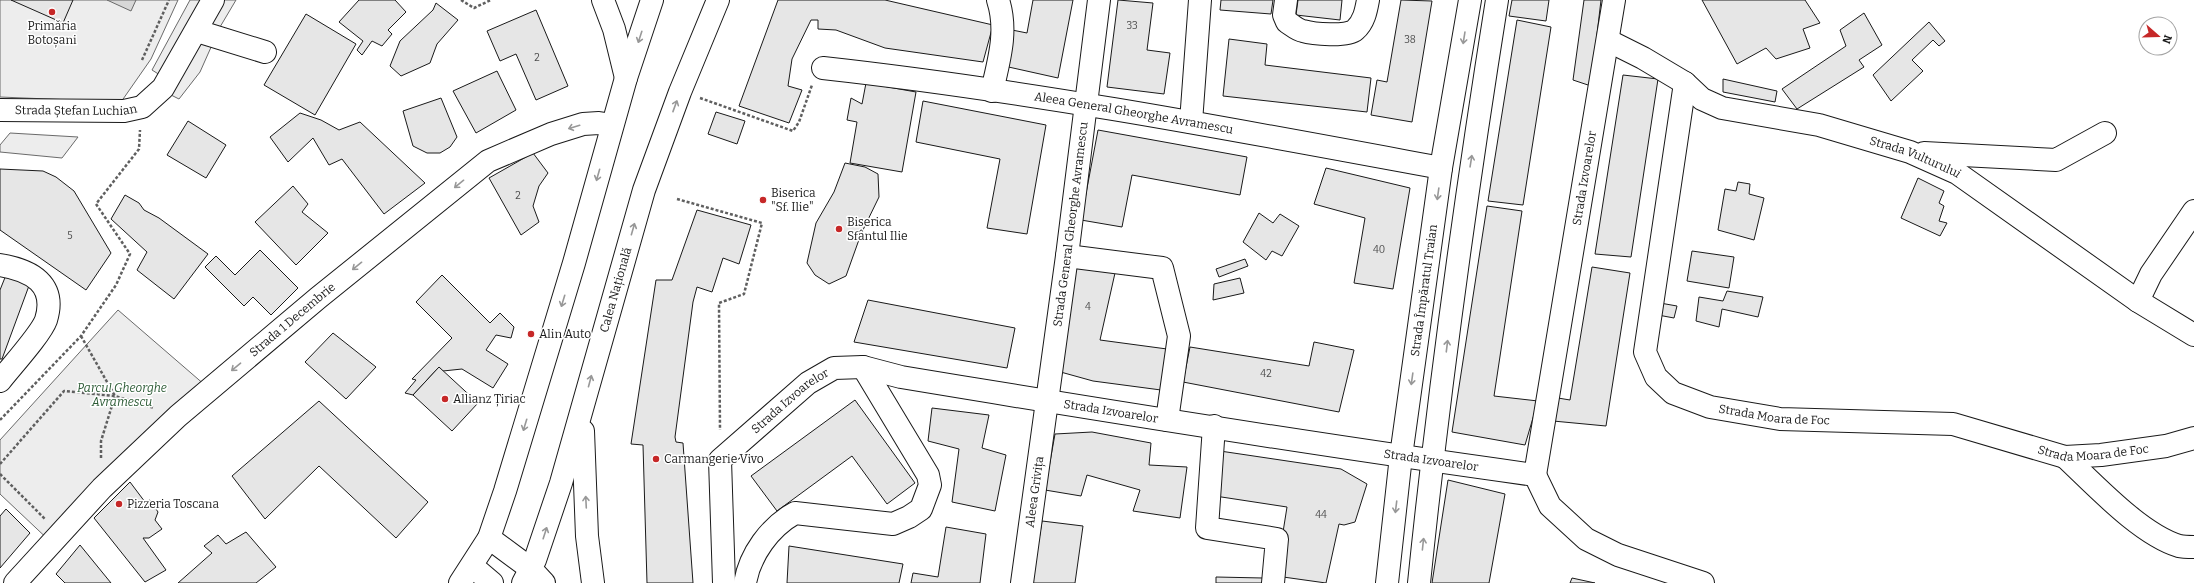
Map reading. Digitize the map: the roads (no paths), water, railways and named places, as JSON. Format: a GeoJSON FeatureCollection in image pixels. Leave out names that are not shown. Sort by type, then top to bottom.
{"type":"FeatureCollection","features":[{"type":"Feature","properties":{"kind":"street","name":"Strada Ștefan Luchian"},"geometry":{"type":"LineString","coordinates":[[0,110],[124,111],[142,107],[163,88],[197,31],[213,0]]}},
{"type":"Feature","properties":{"kind":"street"},"geometry":{"type":"LineString","coordinates":[[603,0],[614,29],[626,78]]}},
{"type":"Feature","properties":{"kind":"street"},"geometry":{"type":"LineString","coordinates":[[460,583],[489,538],[505,491],[572,271],[626,78],[652,0]]}},
{"type":"Feature","properties":{"kind":"street","name":"Calea Națională"},"geometry":{"type":"LineString","coordinates":[[533,578],[644,190],[680,92],[718,0]]}},
{"type":"Feature","properties":{"kind":"street"},"geometry":{"type":"LineString","coordinates":[[992,91],[1004,36],[1002,14],[998,0]]}},
{"type":"Feature","properties":{"kind":"street","name":"Strada General Gheorghe Avramescu"},"geometry":{"type":"LineString","coordinates":[[1046,401],[1067,256],[1099,0]]}},
{"type":"Feature","properties":{"kind":"street"},"geometry":{"type":"LineString","coordinates":[[1190,122],[1200,0]]}},
{"type":"Feature","properties":{"kind":"street"},"geometry":{"type":"LineString","coordinates":[[1286,0],[1284,14],[1287,22],[1302,31],[1342,34],[1354,31],[1361,23],[1366,14],[1368,0]]}},
{"type":"Feature","properties":{"kind":"street","name":"Strada Împăratul Traian"},"geometry":{"type":"LineString","coordinates":[[1387,583],[1401,456],[1441,168],[1470,0]]}},
{"type":"Feature","properties":{"kind":"street"},"geometry":{"type":"LineString","coordinates":[[1419,583],[1432,461],[1468,185],[1497,0]]}},
{"type":"Feature","properties":{"kind":"street","name":"Strada Izvoarelor"},"geometry":{"type":"LineString","coordinates":[[724,583],[720,460],[808,383],[834,368],[863,367],[901,376],[1046,401],[1432,461],[1535,475],[1609,41],[1614,0]]}},
{"type":"Feature","properties":{"kind":"street"},"geometry":{"type":"LineString","coordinates":[[197,31],[265,52]]}},
{"type":"Feature","properties":{"kind":"street","name":"Strada Vulturului"},"geometry":{"type":"LineString","coordinates":[[1609,41],[1643,58],[1685,83],[1702,99],[1722,108],[1819,125],[1910,152],[1957,173],[2138,301],[2194,334]]}},
{"type":"Feature","properties":{"kind":"street","name":"Aleea General Gheorghe Avramescu"},"geometry":{"type":"LineString","coordinates":[[823,68],[1086,105],[1190,122],[1441,168]]}},
{"type":"Feature","properties":{"kind":"street","name":"Strada Moara de Foc"},"geometry":{"type":"LineString","coordinates":[[1685,83],[1645,352],[1656,377],[1673,393],[1710,407],[1780,419],[1953,424],[2066,457],[2101,455],[2166,446],[2194,438]]}},
{"type":"Feature","properties":{"kind":"street","name":"Strada 1 Decembrie"},"geometry":{"type":"LineString","coordinates":[[15,583],[58,534],[102,488],[178,416],[318,298],[488,161],[551,134],[583,124],[599,123],[612,125]]}},
{"type":"Feature","properties":{"kind":"street"},"geometry":{"type":"LineString","coordinates":[[1910,152],[2056,160],[2105,133]]}},
{"type":"Feature","properties":{"kind":"street"},"geometry":{"type":"LineString","coordinates":[[2138,301],[2151,274],[2194,211]]}},
{"type":"Feature","properties":{"kind":"street"},"geometry":{"type":"LineString","coordinates":[[1067,256],[1162,268],[1179,336],[1167,420]]}},
{"type":"Feature","properties":{"kind":"street"},"geometry":{"type":"LineString","coordinates":[[0,265],[15,268],[35,276],[46,288],[48,301],[46,321],[0,381]]}},
{"type":"Feature","properties":{"kind":"street"},"geometry":{"type":"LineString","coordinates":[[745,583],[748,570],[762,543],[781,521],[795,513],[893,524],[909,517],[921,509],[930,485],[928,475],[863,367]]}},
{"type":"Feature","properties":{"kind":"street","name":"Aleea Grivița"},"geometry":{"type":"LineString","coordinates":[[1022,583],[1046,401]]}},
{"type":"Feature","properties":{"kind":"street"},"geometry":{"type":"LineString","coordinates":[[582,411],[587,536],[593,583]]}},
{"type":"Feature","properties":{"kind":"street"},"geometry":{"type":"LineString","coordinates":[[1214,426],[1207,528],[1277,539],[1273,583]]}},
{"type":"Feature","properties":{"kind":"street"},"geometry":{"type":"LineString","coordinates":[[2066,457],[2119,508],[2142,525],[2180,546],[2194,547]]}},
{"type":"Feature","properties":{"kind":"street"},"geometry":{"type":"LineString","coordinates":[[1535,475],[1550,506],[1586,539],[1618,555],[1703,583]]}},
{"type":"Feature","properties":{"kind":"street"},"geometry":{"type":"LineString","coordinates":[[489,538],[533,578]]}},
{"type":"Feature","properties":{"kind":"street"},"geometry":{"type":"LineString","coordinates":[[472,566],[492,583]]}},
{"type":"Feature","properties":{"kind":"place","name":"Primăria Botoșani"},"geometry":{"type":"Point","coordinates":[52,12]}},
{"type":"Feature","properties":{"kind":"place","name":"Biserica \"Sf. Ilie\""},"geometry":{"type":"Point","coordinates":[763,200]}},
{"type":"Feature","properties":{"kind":"place","name":"Biserica Sfântul Ilie"},"geometry":{"type":"Point","coordinates":[839,229]}},
{"type":"Feature","properties":{"kind":"place","name":"Alin Auto"},"geometry":{"type":"Point","coordinates":[531,334]}},
{"type":"Feature","properties":{"kind":"place","name":"Allianz Țiriac"},"geometry":{"type":"Point","coordinates":[445,399]}},
{"type":"Feature","properties":{"kind":"place","name":"Carmangerie Vivo"},"geometry":{"type":"Point","coordinates":[656,459]}},
{"type":"Feature","properties":{"kind":"place","name":"Pizzeria Toscana"},"geometry":{"type":"Point","coordinates":[119,504]}},
{"type":"Feature","properties":{"kind":"park label","name":"Parcul Gheorghe Avramescu"},"geometry":{"type":"Point","coordinates":[122,395]}}]}
